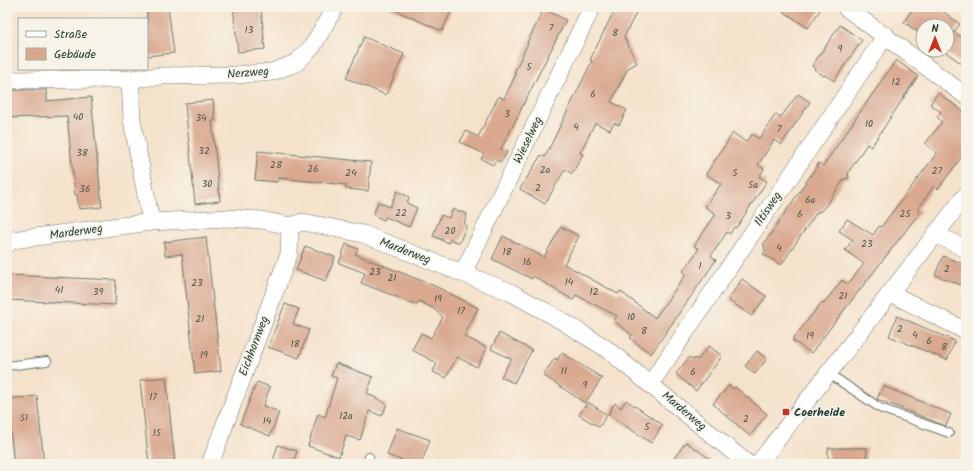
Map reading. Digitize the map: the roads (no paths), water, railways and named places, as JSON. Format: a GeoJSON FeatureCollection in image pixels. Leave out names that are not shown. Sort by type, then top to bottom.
{"type":"FeatureCollection","features":[{"type":"Feature","properties":{"kind":"street","name":"Nerzweg"},"geometry":{"type":"LineString","coordinates":[[7,80],[130,79],[162,76],[236,75],[272,72],[296,63],[312,47],[335,7]]}},
{"type":"Feature","properties":{"kind":"street","name":"Wieselweg"},"geometry":{"type":"LineString","coordinates":[[463,273],[592,7]]}},
{"type":"Feature","properties":{"kind":"street"},"geometry":{"type":"LineString","coordinates":[[846,7],[966,96]]}},
{"type":"Feature","properties":{"kind":"street","name":"Iltisweg"},"geometry":{"type":"LineString","coordinates":[[651,383],[886,36]]}},
{"type":"Feature","properties":{"kind":"street"},"geometry":{"type":"LineString","coordinates":[[130,79],[132,120],[151,222]]}},
{"type":"Feature","properties":{"kind":"street"},"geometry":{"type":"LineString","coordinates":[[758,464],[966,195]]}},
{"type":"Feature","properties":{"kind":"street","name":"Marderweg"},"geometry":{"type":"LineString","coordinates":[[7,245],[12,240],[151,222],[228,218],[261,220],[290,226],[303,222],[363,234],[510,292],[552,314],[604,347],[651,383],[748,464]]}},
{"type":"Feature","properties":{"kind":"street","name":"Eichhornweg"},"geometry":{"type":"LineString","coordinates":[[210,464],[289,254],[290,226]]}},
{"type":"Feature","properties":{"kind":"street"},"geometry":{"type":"LineString","coordinates":[[935,234],[966,249]]}},
{"type":"Feature","properties":{"kind":"street"},"geometry":{"type":"LineString","coordinates":[[890,293],[966,331]]}},
{"type":"Feature","properties":{"kind":"lane"},"geometry":{"type":"LineString","coordinates":[[7,366],[47,361]]}},
{"type":"Feature","properties":{"kind":"lane"},"geometry":{"type":"LineString","coordinates":[[828,373],[880,408],[949,433]]}},
{"type":"Feature","properties":{"kind":"place","name":"Coerheide"},"geometry":{"type":"Point","coordinates":[786,412]}}]}
